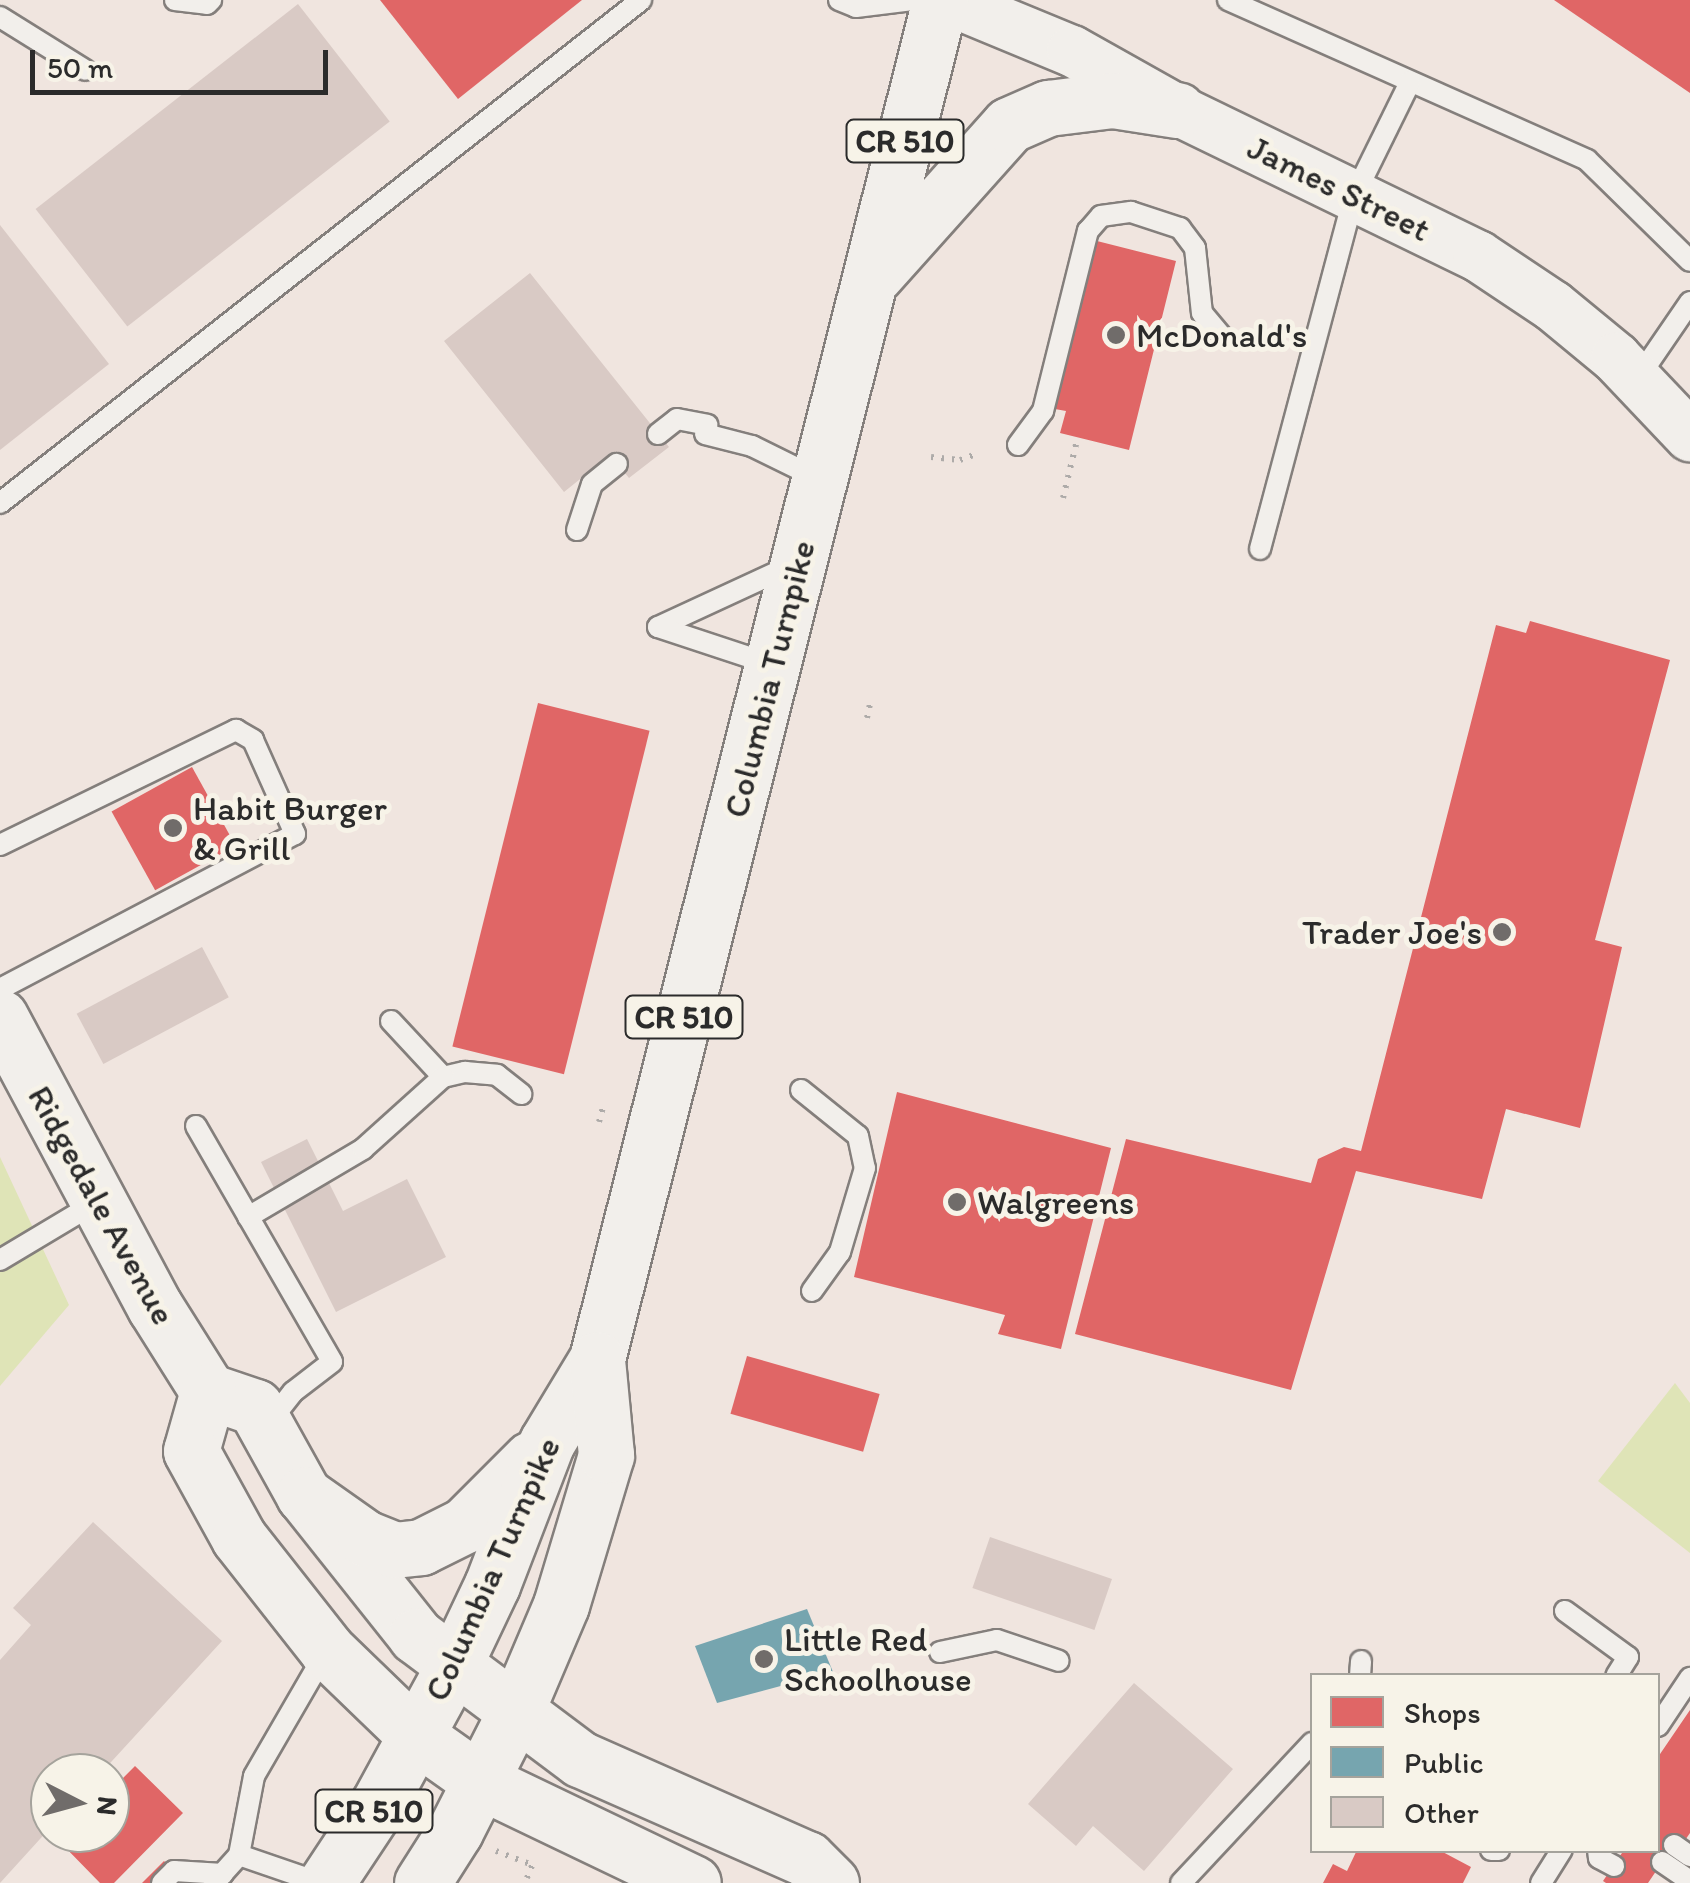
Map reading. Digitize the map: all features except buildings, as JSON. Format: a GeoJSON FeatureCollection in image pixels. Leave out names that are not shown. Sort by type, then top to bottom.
{"type":"FeatureCollection","features":[{"type":"Feature","properties":{"kind":"main road","name":"Columbia Turnpike"},"geometry":{"type":"LineString","coordinates":[[324,1883],[379,1803],[452,1667],[492,1585],[547,1442],[597,1359],[940,0]]}},
{"type":"Feature","properties":{"kind":"main road"},"geometry":{"type":"LineString","coordinates":[[870,282],[1010,125],[1048,108],[1113,100],[1176,110]]}},
{"type":"Feature","properties":{"kind":"main road","name":"Ridgedale Avenue"},"geometry":{"type":"LineString","coordinates":[[9,1037],[155,1307],[208,1391]]}},
{"type":"Feature","properties":{"kind":"main road","name":"Columbia Turnpike"},"geometry":{"type":"LineString","coordinates":[[422,1883],[516,1711],[562,1605],[606,1455],[597,1359]]}},
{"type":"Feature","properties":{"kind":"main road"},"geometry":{"type":"LineString","coordinates":[[693,1883],[480,1780],[416,1735],[327,1650],[240,1538],[191,1451],[208,1391],[255,1407],[304,1495],[411,1630],[452,1667],[580,1759],[807,1859],[831,1883]]}},
{"type":"Feature","properties":{"kind":"main road"},"geometry":{"type":"LineString","coordinates":[[304,1495],[365,1538],[394,1550],[420,1547],[465,1525],[547,1442]]}},
{"type":"Feature","properties":{"kind":"street","name":"James Street"},"geometry":{"type":"LineString","coordinates":[[948,0],[1072,50],[1176,110],[1478,256],[1554,306],[1637,380],[1690,436]]}},
{"type":"Feature","properties":{"kind":"lane"},"geometry":{"type":"LineString","coordinates":[[175,0],[211,0]]}},
{"type":"Feature","properties":{"kind":"lane"},"geometry":{"type":"LineString","coordinates":[[0,503],[641,0]]}},
{"type":"Feature","properties":{"kind":"lane"},"geometry":{"type":"LineString","coordinates":[[838,0],[856,6],[913,0]]}},
{"type":"Feature","properties":{"kind":"lane"},"geometry":{"type":"LineString","coordinates":[[1228,0],[1588,160],[1690,260]]}},
{"type":"Feature","properties":{"kind":"lane"},"geometry":{"type":"LineString","coordinates":[[0,17],[85,70]]}},
{"type":"Feature","properties":{"kind":"lane"},"geometry":{"type":"LineString","coordinates":[[1260,549],[1354,196],[1410,82]]}},
{"type":"Feature","properties":{"kind":"lane"},"geometry":{"type":"LineString","coordinates":[[1018,445],[1042,411],[1088,231],[1101,216],[1131,212],[1180,228],[1195,248],[1202,313],[1222,337]]}},
{"type":"Feature","properties":{"kind":"lane"},"geometry":{"type":"LineString","coordinates":[[1637,380],[1690,302]]}},
{"type":"Feature","properties":{"kind":"lane"},"geometry":{"type":"LineString","coordinates":[[658,434],[678,419],[752,446],[819,479]]}},
{"type":"Feature","properties":{"kind":"lane"},"geometry":{"type":"LineString","coordinates":[[577,530],[592,484],[617,464]]}},
{"type":"Feature","properties":{"kind":"lane"},"geometry":{"type":"LineString","coordinates":[[773,665],[658,627],[797,563]]}},
{"type":"Feature","properties":{"kind":"lane"},"geometry":{"type":"LineString","coordinates":[[0,845],[236,730],[254,740],[295,834],[9,1037]]}},
{"type":"Feature","properties":{"kind":"lane"},"geometry":{"type":"LineString","coordinates":[[391,1021],[443,1077]]}},
{"type":"Feature","properties":{"kind":"lane"},"geometry":{"type":"LineString","coordinates":[[248,1217],[363,1149],[443,1077],[464,1072],[498,1075],[522,1094]]}},
{"type":"Feature","properties":{"kind":"lane"},"geometry":{"type":"LineString","coordinates":[[801,1090],[858,1136],[864,1152],[864,1168],[840,1252],[812,1292]]}},
{"type":"Feature","properties":{"kind":"lane"},"geometry":{"type":"LineString","coordinates":[[196,1126],[332,1362],[293,1392],[265,1427]]}},
{"type":"Feature","properties":{"kind":"lane"},"geometry":{"type":"LineString","coordinates":[[0,1260],[99,1201]]}},
{"type":"Feature","properties":{"kind":"lane"},"geometry":{"type":"LineString","coordinates":[[1565,1611],[1628,1657],[1618,1673]]}},
{"type":"Feature","properties":{"kind":"lane"},"geometry":{"type":"LineString","coordinates":[[940,1652],[997,1640],[1060,1660]]}},
{"type":"Feature","properties":{"kind":"lane"},"geometry":{"type":"LineString","coordinates":[[162,1883],[174,1871],[221,1880],[239,1855],[254,1776],[327,1650]]}},
{"type":"Feature","properties":{"kind":"lane"},"geometry":{"type":"LineString","coordinates":[[1660,1723],[1690,1678]]}},
{"type":"Feature","properties":{"kind":"lane"},"geometry":{"type":"LineString","coordinates":[[1181,1883],[1310,1745]]}},
{"type":"Feature","properties":{"kind":"lane"},"geometry":{"type":"LineString","coordinates":[[1541,1883],[1560,1853]]}},
{"type":"Feature","properties":{"kind":"lane"},"geometry":{"type":"LineString","coordinates":[[1598,1853],[1599,1858],[1614,1866]]}},
{"type":"Feature","properties":{"kind":"lane"},"geometry":{"type":"LineString","coordinates":[[1675,1854],[1685,1876]]}},
{"type":"Feature","properties":{"kind":"lane"},"geometry":{"type":"LineString","coordinates":[[239,1855],[324,1883]]}},
{"type":"Feature","properties":{"kind":"path"},"geometry":{"type":"LineString","coordinates":[[1063,498],[1078,440]]}},
{"type":"Feature","properties":{"kind":"path"},"geometry":{"type":"LineString","coordinates":[[931,456],[960,460],[979,453]]}},
{"type":"Feature","properties":{"kind":"path"},"geometry":{"type":"LineString","coordinates":[[867,718],[870,704]]}},
{"type":"Feature","properties":{"kind":"path"},"geometry":{"type":"LineString","coordinates":[[599,1122],[604,1103]]}},
{"type":"Feature","properties":{"kind":"path"},"geometry":{"type":"LineString","coordinates":[[482,1845],[532,1865]]}},
{"type":"Feature","properties":{"kind":"green space"},"geometry":{"type":"Polygon","coordinates":[[[0,1157],[69,1305],[0,1386],[0,1157]]]}},
{"type":"Feature","properties":{"kind":"green space"},"geometry":{"type":"Polygon","coordinates":[[[1675,1383],[1690,1403],[1690,1553],[1598,1481],[1675,1383]]]}},
{"type":"Feature","properties":{"kind":"place","name":"McDonald's"},"geometry":{"type":"Point","coordinates":[1116,335]}},
{"type":"Feature","properties":{"kind":"place","name":"Habit Burger & Grill"},"geometry":{"type":"Point","coordinates":[173,828]}},
{"type":"Feature","properties":{"kind":"place","name":"Trader Joe's"},"geometry":{"type":"Point","coordinates":[1502,932]}},
{"type":"Feature","properties":{"kind":"place","name":"Walgreens"},"geometry":{"type":"Point","coordinates":[957,1202]}},
{"type":"Feature","properties":{"kind":"place","name":"Little Red Schoolhouse"},"geometry":{"type":"Point","coordinates":[764,1659]}}]}
